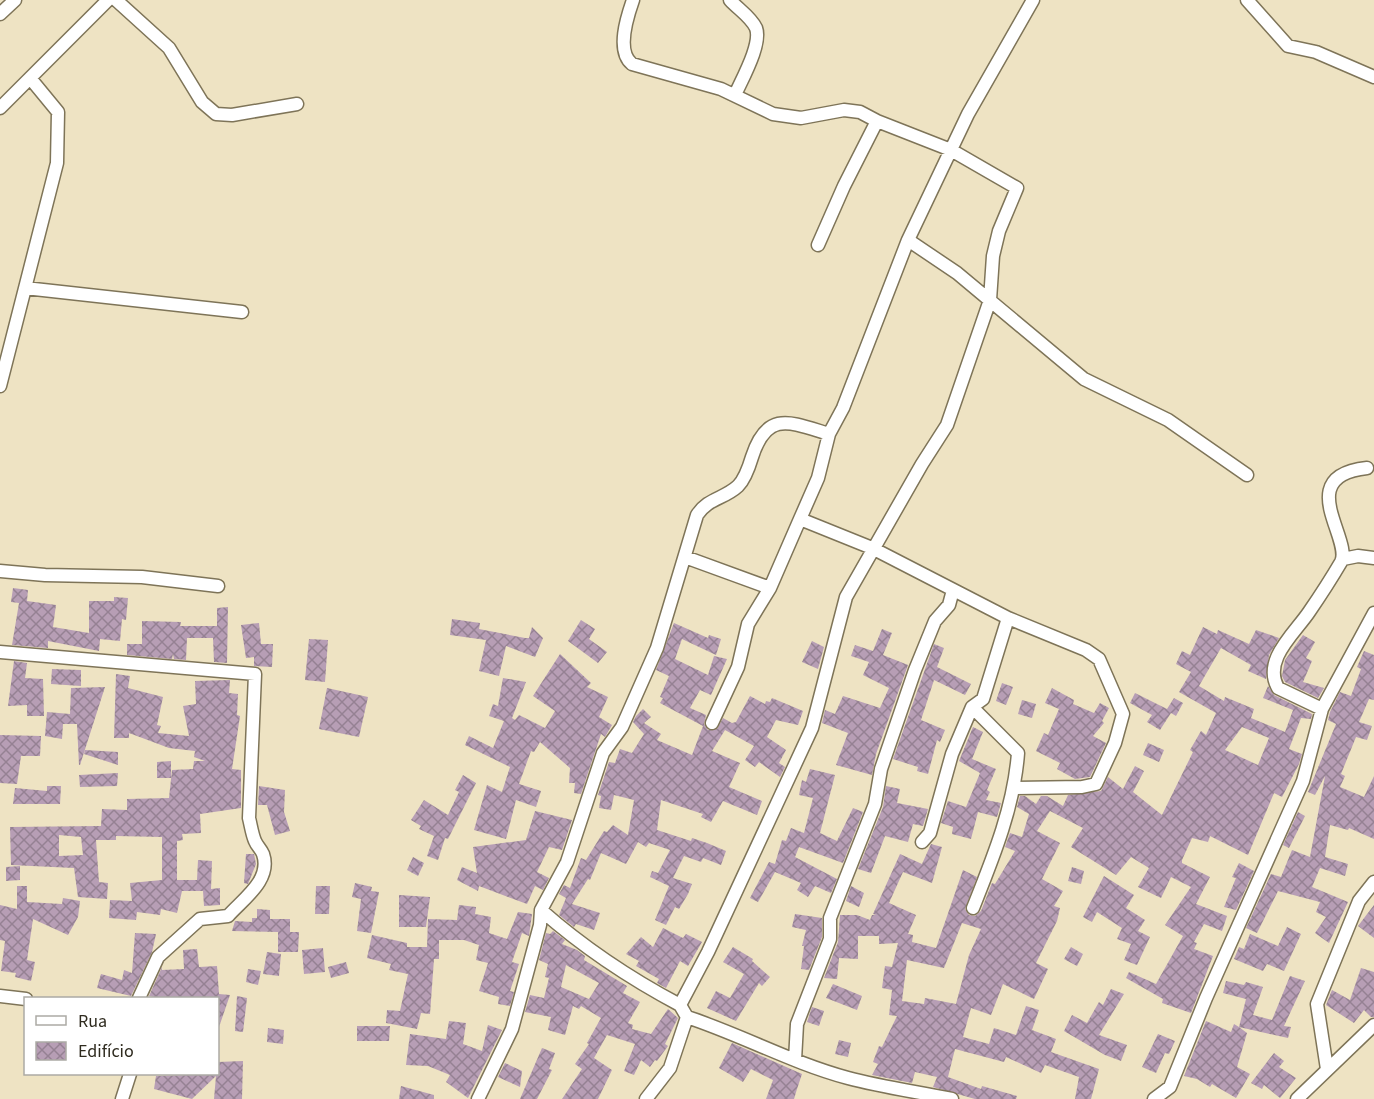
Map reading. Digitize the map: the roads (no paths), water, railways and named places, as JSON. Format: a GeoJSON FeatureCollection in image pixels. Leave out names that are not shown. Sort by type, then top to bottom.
{"type":"FeatureCollection","features":[{"type":"Feature","properties":{"kind":"street"},"geometry":{"type":"LineString","coordinates":[[0,15],[15,0]]}},
{"type":"Feature","properties":{"kind":"street"},"geometry":{"type":"LineString","coordinates":[[0,108],[108,0]]}},
{"type":"Feature","properties":{"kind":"street"},"geometry":{"type":"LineString","coordinates":[[116,0],[169,48],[202,102],[216,114],[232,115],[297,104]]}},
{"type":"Feature","properties":{"kind":"street"},"geometry":{"type":"LineString","coordinates":[[633,0],[624,44],[627,60],[632,64],[735,95],[773,114],[789,117],[855,110],[951,150],[1017,188],[999,231],[993,256],[990,300],[947,425],[872,548],[846,597],[812,728],[708,952],[680,1005]]}},
{"type":"Feature","properties":{"kind":"street"},"geometry":{"type":"LineString","coordinates":[[730,0],[751,21],[757,33],[752,58],[735,95]]}},
{"type":"Feature","properties":{"kind":"street"},"geometry":{"type":"LineString","coordinates":[[712,723],[738,667],[748,624],[770,588],[818,478],[829,434],[843,408],[908,240],[951,150],[1012,33],[1032,0]]}},
{"type":"Feature","properties":{"kind":"street"},"geometry":{"type":"LineString","coordinates":[[1247,0],[1288,46],[1316,52],[1374,77]]}},
{"type":"Feature","properties":{"kind":"street"},"geometry":{"type":"LineString","coordinates":[[0,386],[57,163],[58,112],[30,78]]}},
{"type":"Feature","properties":{"kind":"street"},"geometry":{"type":"LineString","coordinates":[[818,245],[844,186],[877,121]]}},
{"type":"Feature","properties":{"kind":"street"},"geometry":{"type":"LineString","coordinates":[[908,240],[957,273],[1084,379],[1168,420],[1247,475]]}},
{"type":"Feature","properties":{"kind":"street"},"geometry":{"type":"LineString","coordinates":[[25,288],[242,312]]}},
{"type":"Feature","properties":{"kind":"street"},"geometry":{"type":"LineString","coordinates":[[478,1099],[512,1029],[540,925],[541,910],[567,862],[603,753],[622,727],[657,648],[697,515],[703,506],[729,492],[742,480],[764,431],[783,422],[829,434]]}},
{"type":"Feature","properties":{"kind":"street"},"geometry":{"type":"LineString","coordinates":[[1322,709],[1278,688],[1274,673],[1282,647],[1309,613],[1343,559],[1342,546],[1330,513],[1332,488],[1340,476],[1367,468]]}},
{"type":"Feature","properties":{"kind":"street"},"geometry":{"type":"LineString","coordinates":[[800,519],[872,548],[1008,618],[1086,650],[1099,659],[1123,714],[1115,743],[1096,784],[1082,787],[1014,788]]}},
{"type":"Feature","properties":{"kind":"street"},"geometry":{"type":"LineString","coordinates":[[1343,559],[1358,555],[1374,558]]}},
{"type":"Feature","properties":{"kind":"street"},"geometry":{"type":"LineString","coordinates":[[686,557],[770,588]]}},
{"type":"Feature","properties":{"kind":"street"},"geometry":{"type":"LineString","coordinates":[[0,571],[45,575],[142,577],[218,586]]}},
{"type":"Feature","properties":{"kind":"street"},"geometry":{"type":"LineString","coordinates":[[795,1060],[797,1024],[830,939],[830,918],[875,804],[881,769],[915,670],[935,621],[949,605],[953,590]]}},
{"type":"Feature","properties":{"kind":"street"},"geometry":{"type":"LineString","coordinates":[[1154,1099],[1170,1087],[1206,998],[1303,780],[1322,709],[1374,613]]}},
{"type":"Feature","properties":{"kind":"street"},"geometry":{"type":"LineString","coordinates":[[922,842],[930,833],[952,754],[972,707],[983,699],[1008,618]]}},
{"type":"Feature","properties":{"kind":"street"},"geometry":{"type":"LineString","coordinates":[[0,652],[255,674],[249,818],[255,840],[263,855],[264,873],[256,888],[248,892],[228,916],[200,919],[158,957],[140,997]]}},
{"type":"Feature","properties":{"kind":"street"},"geometry":{"type":"LineString","coordinates":[[972,707],[1018,753],[1014,788],[996,848],[973,908]]}},
{"type":"Feature","properties":{"kind":"street"},"geometry":{"type":"LineString","coordinates":[[1327,1069],[1317,1004],[1359,901],[1374,882]]}},
{"type":"Feature","properties":{"kind":"street"},"geometry":{"type":"LineString","coordinates":[[541,910],[579,943],[626,975],[680,1005],[687,1017],[729,1031],[795,1060],[848,1078],[952,1099]]}},
{"type":"Feature","properties":{"kind":"street"},"geometry":{"type":"LineString","coordinates":[[0,996],[24,999]]}},
{"type":"Feature","properties":{"kind":"street"},"geometry":{"type":"LineString","coordinates":[[646,1099],[670,1068],[687,1017]]}},
{"type":"Feature","properties":{"kind":"street"},"geometry":{"type":"LineString","coordinates":[[1297,1099],[1374,1025]]}},
{"type":"Feature","properties":{"kind":"street"},"geometry":{"type":"LineString","coordinates":[[122,1099],[130,1075]]}}]}
